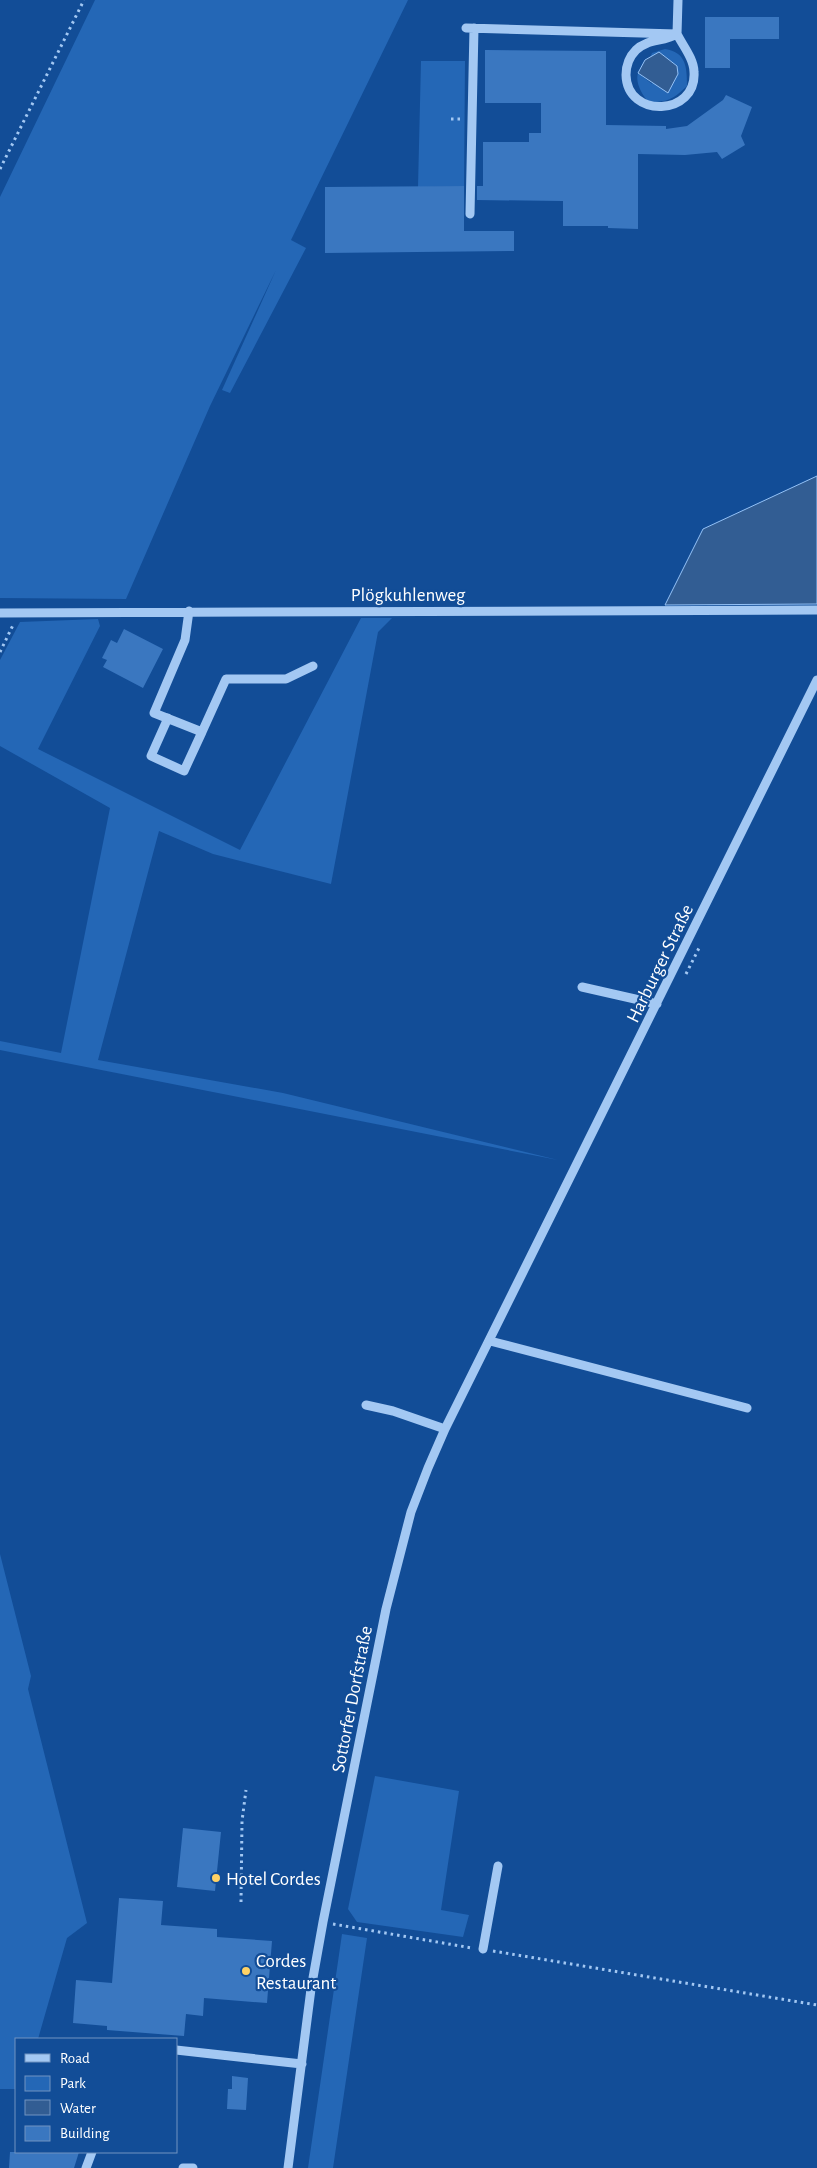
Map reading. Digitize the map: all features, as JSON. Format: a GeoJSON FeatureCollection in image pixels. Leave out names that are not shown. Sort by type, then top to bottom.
{"type":"FeatureCollection","features":[{"type":"Feature","properties":{"kind":"street"},"geometry":{"type":"LineString","coordinates":[[678,0],[678,34],[692,60],[693,84],[688,94],[674,105],[657,108],[645,105],[633,94],[626,80],[626,69],[629,59],[644,44],[655,40],[666,40],[678,34]]}},
{"type":"Feature","properties":{"kind":"street"},"geometry":{"type":"LineString","coordinates":[[470,214],[470,28],[678,34]]}},
{"type":"Feature","properties":{"kind":"street","name":"Plögkuhlenweg"},"geometry":{"type":"LineString","coordinates":[[0,613],[817,610]]}},
{"type":"Feature","properties":{"kind":"street"},"geometry":{"type":"LineString","coordinates":[[189,611],[185,640],[154,713],[202,732]]}},
{"type":"Feature","properties":{"kind":"street"},"geometry":{"type":"LineString","coordinates":[[168,718],[150,756],[184,772],[226,679],[286,679],[312,666]]}},
{"type":"Feature","properties":{"kind":"street","name":"Harburger Straße"},"geometry":{"type":"LineString","coordinates":[[529,1261],[817,680]]}},
{"type":"Feature","properties":{"kind":"street"},"geometry":{"type":"LineString","coordinates":[[582,987],[657,1004]]}},
{"type":"Feature","properties":{"kind":"street","name":"Sottorfer Dorfstraße"},"geometry":{"type":"LineString","coordinates":[[288,2168],[311,1989],[323,1922],[397,1560],[411,1512],[445,1429],[529,1261]]}},
{"type":"Feature","properties":{"kind":"street"},"geometry":{"type":"LineString","coordinates":[[490,1341],[747,1408]]}},
{"type":"Feature","properties":{"kind":"street"},"geometry":{"type":"LineString","coordinates":[[366,1404],[445,1429]]}},
{"type":"Feature","properties":{"kind":"street"},"geometry":{"type":"LineString","coordinates":[[483,1949],[498,1866]]}},
{"type":"Feature","properties":{"kind":"street"},"geometry":{"type":"LineString","coordinates":[[178,2050],[302,2064]]}},
{"type":"Feature","properties":{"kind":"street"},"geometry":{"type":"LineString","coordinates":[[86,2168],[92,2153]]}},
{"type":"Feature","properties":{"kind":"street"},"geometry":{"type":"LineString","coordinates":[[184,2168],[193,2168]]}},
{"type":"Feature","properties":{"kind":"path"},"geometry":{"type":"LineString","coordinates":[[0,170],[84,0]]}},
{"type":"Feature","properties":{"kind":"path"},"geometry":{"type":"LineString","coordinates":[[0,652],[20,612]]}},
{"type":"Feature","properties":{"kind":"path"},"geometry":{"type":"LineString","coordinates":[[241,1902],[242,1821],[246,1790]]}},
{"type":"Feature","properties":{"kind":"path"},"geometry":{"type":"LineString","coordinates":[[333,1934],[336,1914]]}},
{"type":"Feature","properties":{"kind":"path"},"geometry":{"type":"LineString","coordinates":[[323,1922],[817,2005]]}},
{"type":"Feature","properties":{"kind":"green space"},"geometry":{"type":"Polygon","coordinates":[[[95,0],[408,0],[291,240],[306,248],[230,393],[222,390],[276,270],[210,406],[126,599],[0,598],[0,197],[95,0]]]}},
{"type":"Feature","properties":{"kind":"green space"},"geometry":{"type":"Polygon","coordinates":[[[665,49],[677,53],[684,62],[687,73],[687,86],[669,99],[648,102],[638,84],[638,73],[652,84],[659,52],[650,58],[652,53],[665,49]]]}},
{"type":"Feature","properties":{"kind":"green space"},"geometry":{"type":"Polygon","coordinates":[[[421,61],[465,61],[464,186],[418,187],[421,61]]]}},
{"type":"Feature","properties":{"kind":"green space"},"geometry":{"type":"Polygon","coordinates":[[[361,618],[392,618],[378,632],[331,884],[213,854],[159,831],[98,1060],[283,1093],[558,1160],[0,1050],[0,1041],[61,1053],[110,808],[0,746],[0,660],[20,622],[98,619],[100,626],[38,749],[240,850],[361,618]]]}},
{"type":"Feature","properties":{"kind":"green space"},"geometry":{"type":"Polygon","coordinates":[[[0,1554],[31,1676],[28,1689],[87,1923],[67,1938],[38,2038],[15,2038],[15,2089],[0,2089],[0,1554]]]}},
{"type":"Feature","properties":{"kind":"green space"},"geometry":{"type":"Polygon","coordinates":[[[375,1776],[459,1791],[441,1910],[469,1915],[463,1937],[357,1922],[348,1909],[375,1776]]]}},
{"type":"Feature","properties":{"kind":"green space"},"geometry":{"type":"Polygon","coordinates":[[[342,1934],[367,1938],[333,2168],[308,2168],[342,1934]]]}},
{"type":"Feature","properties":{"kind":"water"},"geometry":{"type":"Polygon","coordinates":[[[659,52],[677,66],[678,74],[668,93],[638,73],[645,60],[659,52]]]}},
{"type":"Feature","properties":{"kind":"water"},"geometry":{"type":"Polygon","coordinates":[[[817,476],[817,604],[665,605],[703,529],[817,476]]]}},
{"type":"Feature","properties":{"kind":"building"},"geometry":{"type":"Polygon","coordinates":[[[705,17],[779,17],[779,39],[730,39],[730,68],[705,68],[705,17]]]}},
{"type":"Feature","properties":{"kind":"building"},"geometry":{"type":"Polygon","coordinates":[[[485,50],[606,51],[606,125],[666,126],[666,129],[687,126],[723,100],[726,95],[752,107],[741,136],[745,145],[722,159],[717,152],[685,155],[638,154],[638,229],[608,228],[608,226],[563,226],[563,201],[477,200],[477,186],[483,186],[483,142],[529,142],[529,133],[541,133],[541,103],[485,103],[485,50]]]}},
{"type":"Feature","properties":{"kind":"building"},"geometry":{"type":"Polygon","coordinates":[[[464,186],[464,231],[514,231],[514,251],[325,253],[325,187],[464,186]]]}},
{"type":"Feature","properties":{"kind":"building"},"geometry":{"type":"Polygon","coordinates":[[[124,629],[163,649],[143,688],[103,667],[107,660],[102,658],[111,640],[117,643],[124,629]]]}},
{"type":"Feature","properties":{"kind":"building"},"geometry":{"type":"Polygon","coordinates":[[[183,1828],[221,1832],[215,1891],[177,1887],[183,1828]]]}},
{"type":"Feature","properties":{"kind":"building"},"geometry":{"type":"Polygon","coordinates":[[[119,1898],[163,1901],[161,1925],[217,1929],[217,1937],[272,1941],[267,2003],[204,1998],[203,2016],[186,2014],[184,2036],[107,2030],[107,2026],[73,2023],[76,1980],[112,1983],[119,1898]]]}},
{"type":"Feature","properties":{"kind":"building"},"geometry":{"type":"Polygon","coordinates":[[[232,2076],[248,2078],[246,2110],[227,2109],[228,2089],[232,2089],[232,2076]]]}},
{"type":"Feature","properties":{"kind":"building"},"geometry":{"type":"Polygon","coordinates":[[[10,2152],[79,2153],[74,2168],[9,2168],[10,2152]]]}},
{"type":"Feature","properties":{"kind":"place","name":"Hotel Cordes"},"geometry":{"type":"Point","coordinates":[216,1878]}},
{"type":"Feature","properties":{"kind":"place","name":"Cordes Restaurant"},"geometry":{"type":"Point","coordinates":[246,1971]}}]}
